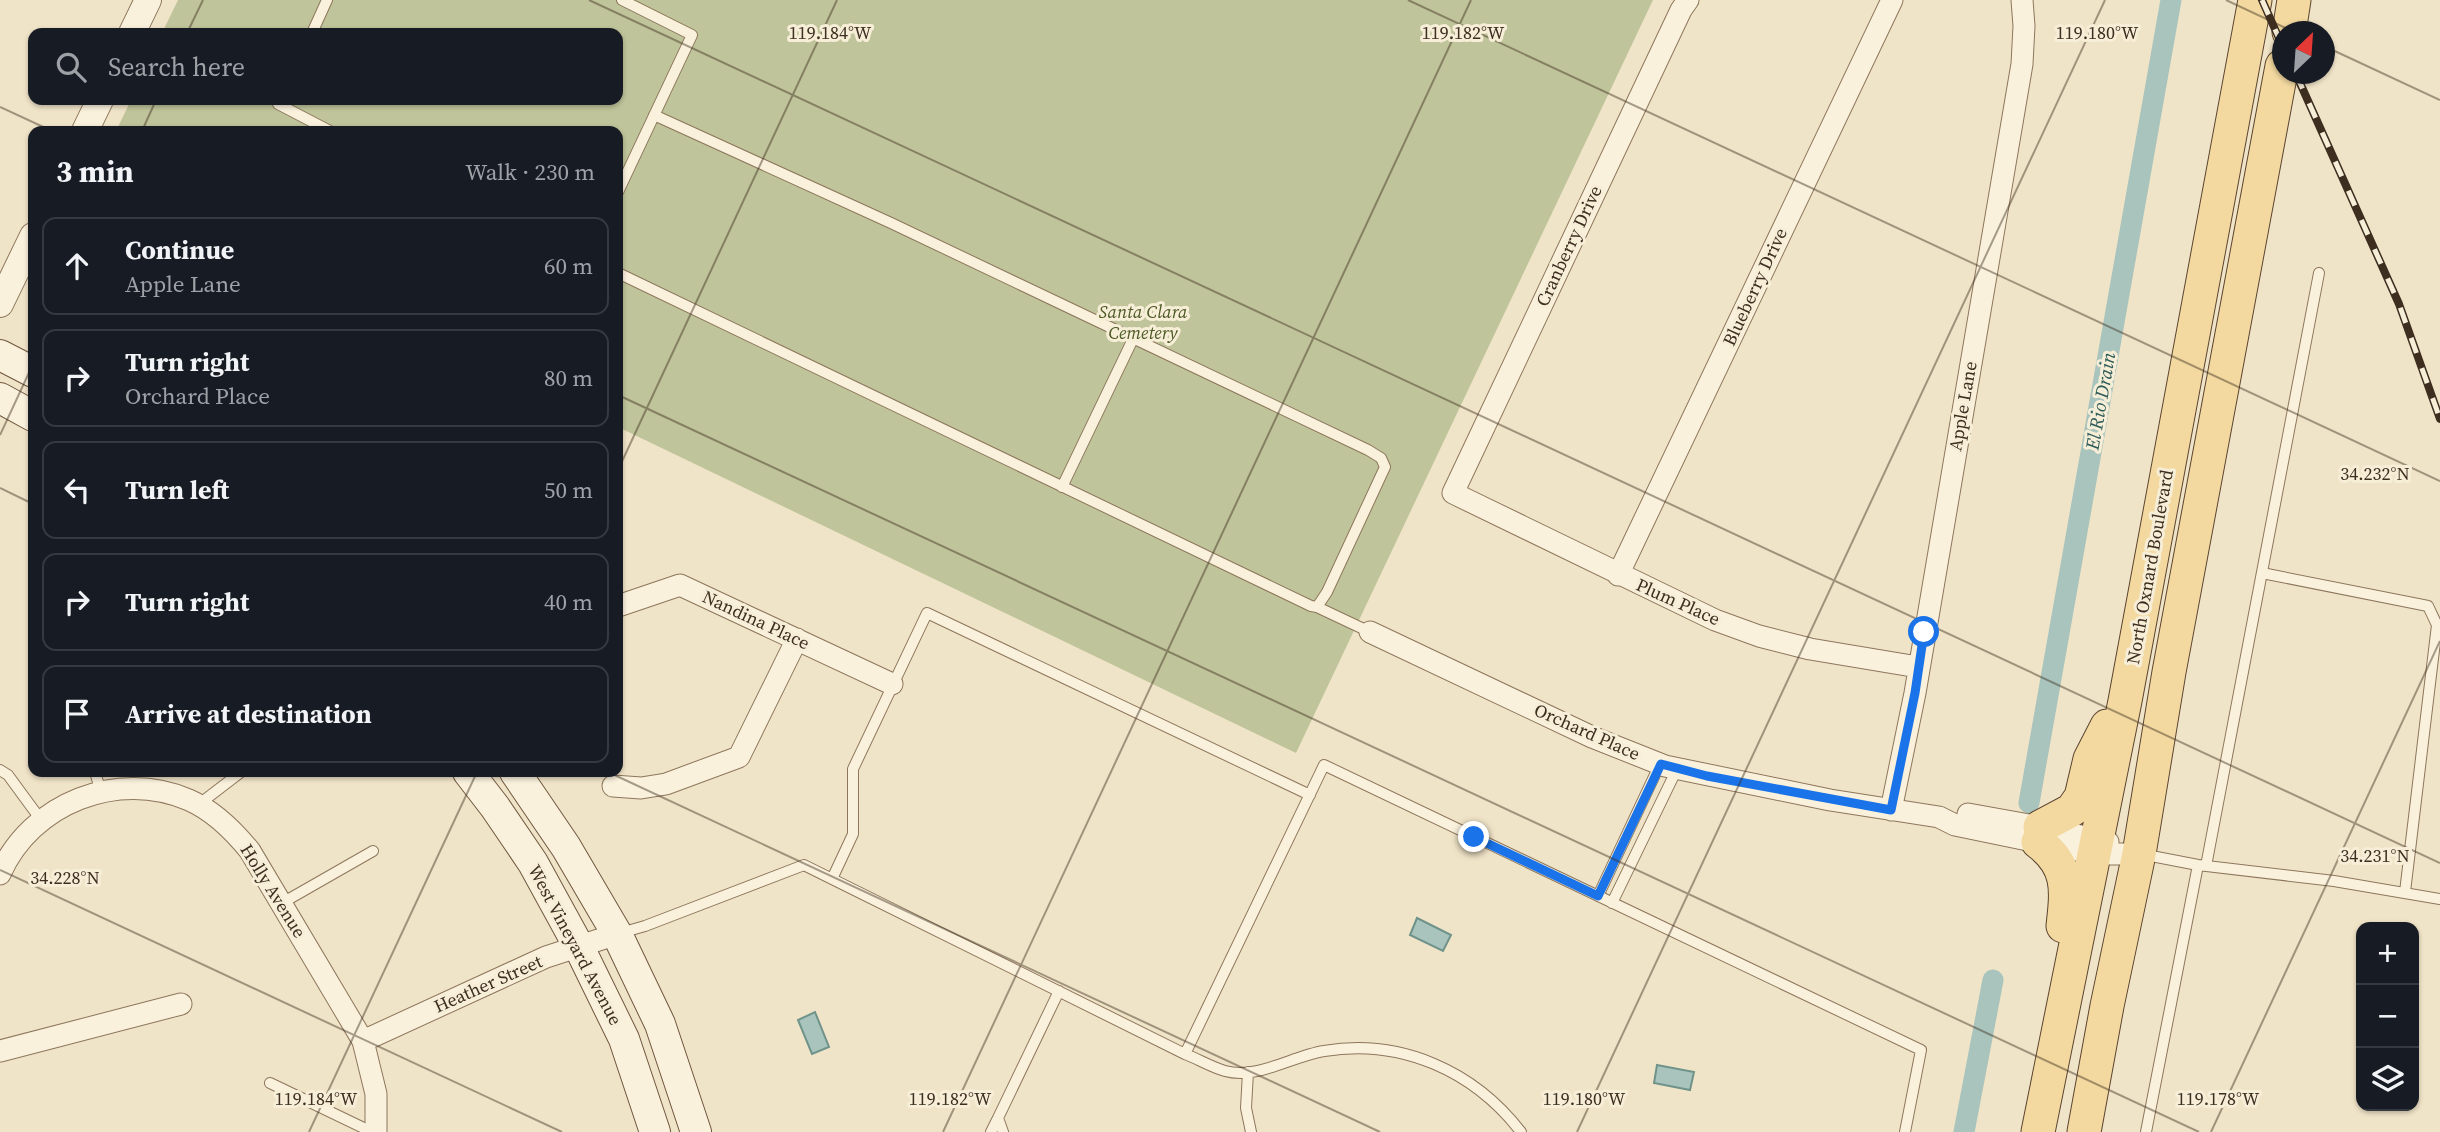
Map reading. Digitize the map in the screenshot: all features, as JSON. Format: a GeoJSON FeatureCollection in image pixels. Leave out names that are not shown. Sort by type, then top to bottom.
{"type":"FeatureCollection","features":[{"type":"Feature","properties":{"kind":"main road","name":"North Oxnard Boulevard"},"geometry":{"type":"LineString","coordinates":[[2040,1121],[2125,701],[2255,0]]}},
{"type":"Feature","properties":{"kind":"main road"},"geometry":{"type":"LineString","coordinates":[[2291,21],[2294,0]]}},
{"type":"Feature","properties":{"kind":"main road","name":"North Oxnard Boulevard"},"geometry":{"type":"LineString","coordinates":[[2084,1132],[2280,84]]}},
{"type":"Feature","properties":{"kind":"main road"},"geometry":{"type":"LineString","coordinates":[[0,355],[28,369]]}},
{"type":"Feature","properties":{"kind":"main road"},"geometry":{"type":"LineString","coordinates":[[0,398],[28,413]]}},
{"type":"Feature","properties":{"kind":"main road"},"geometry":{"type":"LineString","coordinates":[[2040,1121],[2067,887],[2058,864],[2039,834],[2072,810],[2081,797],[2090,759],[2102,733],[2125,701]]}},
{"type":"Feature","properties":{"kind":"main road","name":"West Vineyard Avenue"},"geometry":{"type":"LineString","coordinates":[[472,777],[533,863],[579,947],[624,1039],[655,1132]]}},
{"type":"Feature","properties":{"kind":"main road"},"geometry":{"type":"LineString","coordinates":[[518,777],[566,847],[617,934],[660,1024],[696,1132]]}},
{"type":"Feature","properties":{"kind":"street"},"geometry":{"type":"LineString","coordinates":[[134,28],[148,0]]}},
{"type":"Feature","properties":{"kind":"street","name":"Cranberry Drive"},"geometry":{"type":"LineString","coordinates":[[1452,493],[1688,0]]}},
{"type":"Feature","properties":{"kind":"street","name":"Blueberry Drive"},"geometry":{"type":"LineString","coordinates":[[1618,575],[1892,0]]}},
{"type":"Feature","properties":{"kind":"street","name":"Apple Lane"},"geometry":{"type":"LineString","coordinates":[[1891,810],[1915,693],[2022,64],[2022,0]]}},
{"type":"Feature","properties":{"kind":"street"},"geometry":{"type":"LineString","coordinates":[[87,126],[98,105]]}},
{"type":"Feature","properties":{"kind":"street"},"geometry":{"type":"LineString","coordinates":[[0,304],[28,246]]}},
{"type":"Feature","properties":{"kind":"street","name":"Plum Place"},"geometry":{"type":"LineString","coordinates":[[1452,493],[1715,620],[1759,636],[1810,649],[1918,667]]}},
{"type":"Feature","properties":{"kind":"street","name":"Nandina Place"},"geometry":{"type":"LineString","coordinates":[[623,605],[680,584],[892,684]]}},
{"type":"Feature","properties":{"kind":"street","name":"Orchard Place"},"geometry":{"type":"LineString","coordinates":[[1370,632],[1592,737],[1669,766],[1939,817],[1955,825],[2039,834],[2138,854]]}},
{"type":"Feature","properties":{"kind":"street"},"geometry":{"type":"LineString","coordinates":[[613,786],[641,788],[666,784],[739,757],[797,639]]}},
{"type":"Feature","properties":{"kind":"street","name":"Holly Avenue"},"geometry":{"type":"LineString","coordinates":[[0,874],[21,840],[41,820],[98,782],[167,792],[214,814],[250,851],[363,1041],[376,1094],[374,1132]]}},
{"type":"Feature","properties":{"kind":"street","name":"Heather Street"},"geometry":{"type":"LineString","coordinates":[[363,1041],[546,957],[617,934]]}},
{"type":"Feature","properties":{"kind":"street"},"geometry":{"type":"LineString","coordinates":[[0,1051],[181,1004]]}},
{"type":"Feature","properties":{"kind":"lane"},"geometry":{"type":"LineString","coordinates":[[314,28],[327,0]]}},
{"type":"Feature","properties":{"kind":"lane"},"geometry":{"type":"LineString","coordinates":[[622,0],[692,35],[623,181]]}},
{"type":"Feature","properties":{"kind":"lane"},"geometry":{"type":"LineString","coordinates":[[280,105],[320,126]]}},
{"type":"Feature","properties":{"kind":"lane"},"geometry":{"type":"LineString","coordinates":[[654,116],[891,223],[1381,458],[1384,472],[1327,592],[1317,607]]}},
{"type":"Feature","properties":{"kind":"lane"},"geometry":{"type":"LineString","coordinates":[[2146,1132],[2262,573],[2319,273]]}},
{"type":"Feature","properties":{"kind":"lane"},"geometry":{"type":"LineString","coordinates":[[623,275],[1370,632]]}},
{"type":"Feature","properties":{"kind":"lane"},"geometry":{"type":"LineString","coordinates":[[1062,487],[1133,339]]}},
{"type":"Feature","properties":{"kind":"lane"},"geometry":{"type":"LineString","coordinates":[[2262,573],[2428,606],[2437,625],[2405,892]]}},
{"type":"Feature","properties":{"kind":"lane"},"geometry":{"type":"LineString","coordinates":[[832,878],[853,834],[853,769],[927,613],[1310,795]]}},
{"type":"Feature","properties":{"kind":"lane"},"geometry":{"type":"LineString","coordinates":[[1185,1054],[1324,765],[1921,1051],[1905,1132]]}},
{"type":"Feature","properties":{"kind":"lane"},"geometry":{"type":"LineString","coordinates":[[1598,896],[1669,766]]}},
{"type":"Feature","properties":{"kind":"lane"},"geometry":{"type":"LineString","coordinates":[[1612,902],[1669,766]]}},
{"type":"Feature","properties":{"kind":"lane"},"geometry":{"type":"LineString","coordinates":[[0,770],[8,775],[41,820]]}},
{"type":"Feature","properties":{"kind":"lane"},"geometry":{"type":"LineString","coordinates":[[198,805],[235,777]]}},
{"type":"Feature","properties":{"kind":"lane"},"geometry":{"type":"LineString","coordinates":[[282,903],[373,851]]}},
{"type":"Feature","properties":{"kind":"lane"},"geometry":{"type":"LineString","coordinates":[[2138,854],[2202,866],[2289,875],[2440,899]]}},
{"type":"Feature","properties":{"kind":"lane"},"geometry":{"type":"LineString","coordinates":[[617,934],[645,926],[804,865],[1185,1054],[1226,1071],[1248,1072],[1322,1051],[1370,1048],[1394,1051],[1417,1056],[1461,1076],[1499,1105],[1521,1132]]}},
{"type":"Feature","properties":{"kind":"lane"},"geometry":{"type":"LineString","coordinates":[[991,1132],[1059,991]]}},
{"type":"Feature","properties":{"kind":"lane"},"geometry":{"type":"LineString","coordinates":[[1248,1072],[1246,1108],[1251,1132]]}},
{"type":"Feature","properties":{"kind":"lane"},"geometry":{"type":"LineString","coordinates":[[270,1083],[374,1132]]}},
{"type":"Feature","properties":{"kind":"lane"},"geometry":{"type":"LineString","coordinates":[[998,1118],[1003,1132]]}},
{"type":"Feature","properties":{"kind":"green space","name":"Santa Clara Cemetery"},"geometry":{"type":"Polygon","coordinates":[[[178,0],[1653,0],[1296,753],[623,429],[623,126],[118,126],[129,105],[623,105],[623,28],[164,28],[178,0]]]}},
{"type":"Feature","properties":{"kind":"water"},"geometry":{"type":"Polygon","coordinates":[[[1417,918],[1451,935],[1443,951],[1410,935],[1417,918]]]}},
{"type":"Feature","properties":{"kind":"water"},"geometry":{"type":"Polygon","coordinates":[[[815,1012],[829,1047],[812,1054],[798,1020],[815,1012]]]}},
{"type":"Feature","properties":{"kind":"water"},"geometry":{"type":"Polygon","coordinates":[[[1657,1065],[1694,1072],[1690,1090],[1654,1083],[1657,1065]]]}},
{"type":"Feature","properties":{"kind":"waterway","name":"El Rio Drain"},"geometry":{"type":"LineString","coordinates":[[2029,803],[2171,0]]}},
{"type":"Feature","properties":{"kind":"waterway"},"geometry":{"type":"LineString","coordinates":[[1964,1132],[1993,980]]}},
{"type":"Feature","properties":{"kind":"railway"},"geometry":{"type":"LineString","coordinates":[[2262,0],[2272,22]]}},
{"type":"Feature","properties":{"kind":"railway"},"geometry":{"type":"LineString","coordinates":[[2300,84],[2399,304],[2440,419]]}},
{"type":"Feature","properties":{"kind":"route"},"geometry":{"type":"LineString","coordinates":[[1474,837],[1598,896],[1661,764],[1707,776],[1891,810],[1915,693],[1924,632]]}}]}
